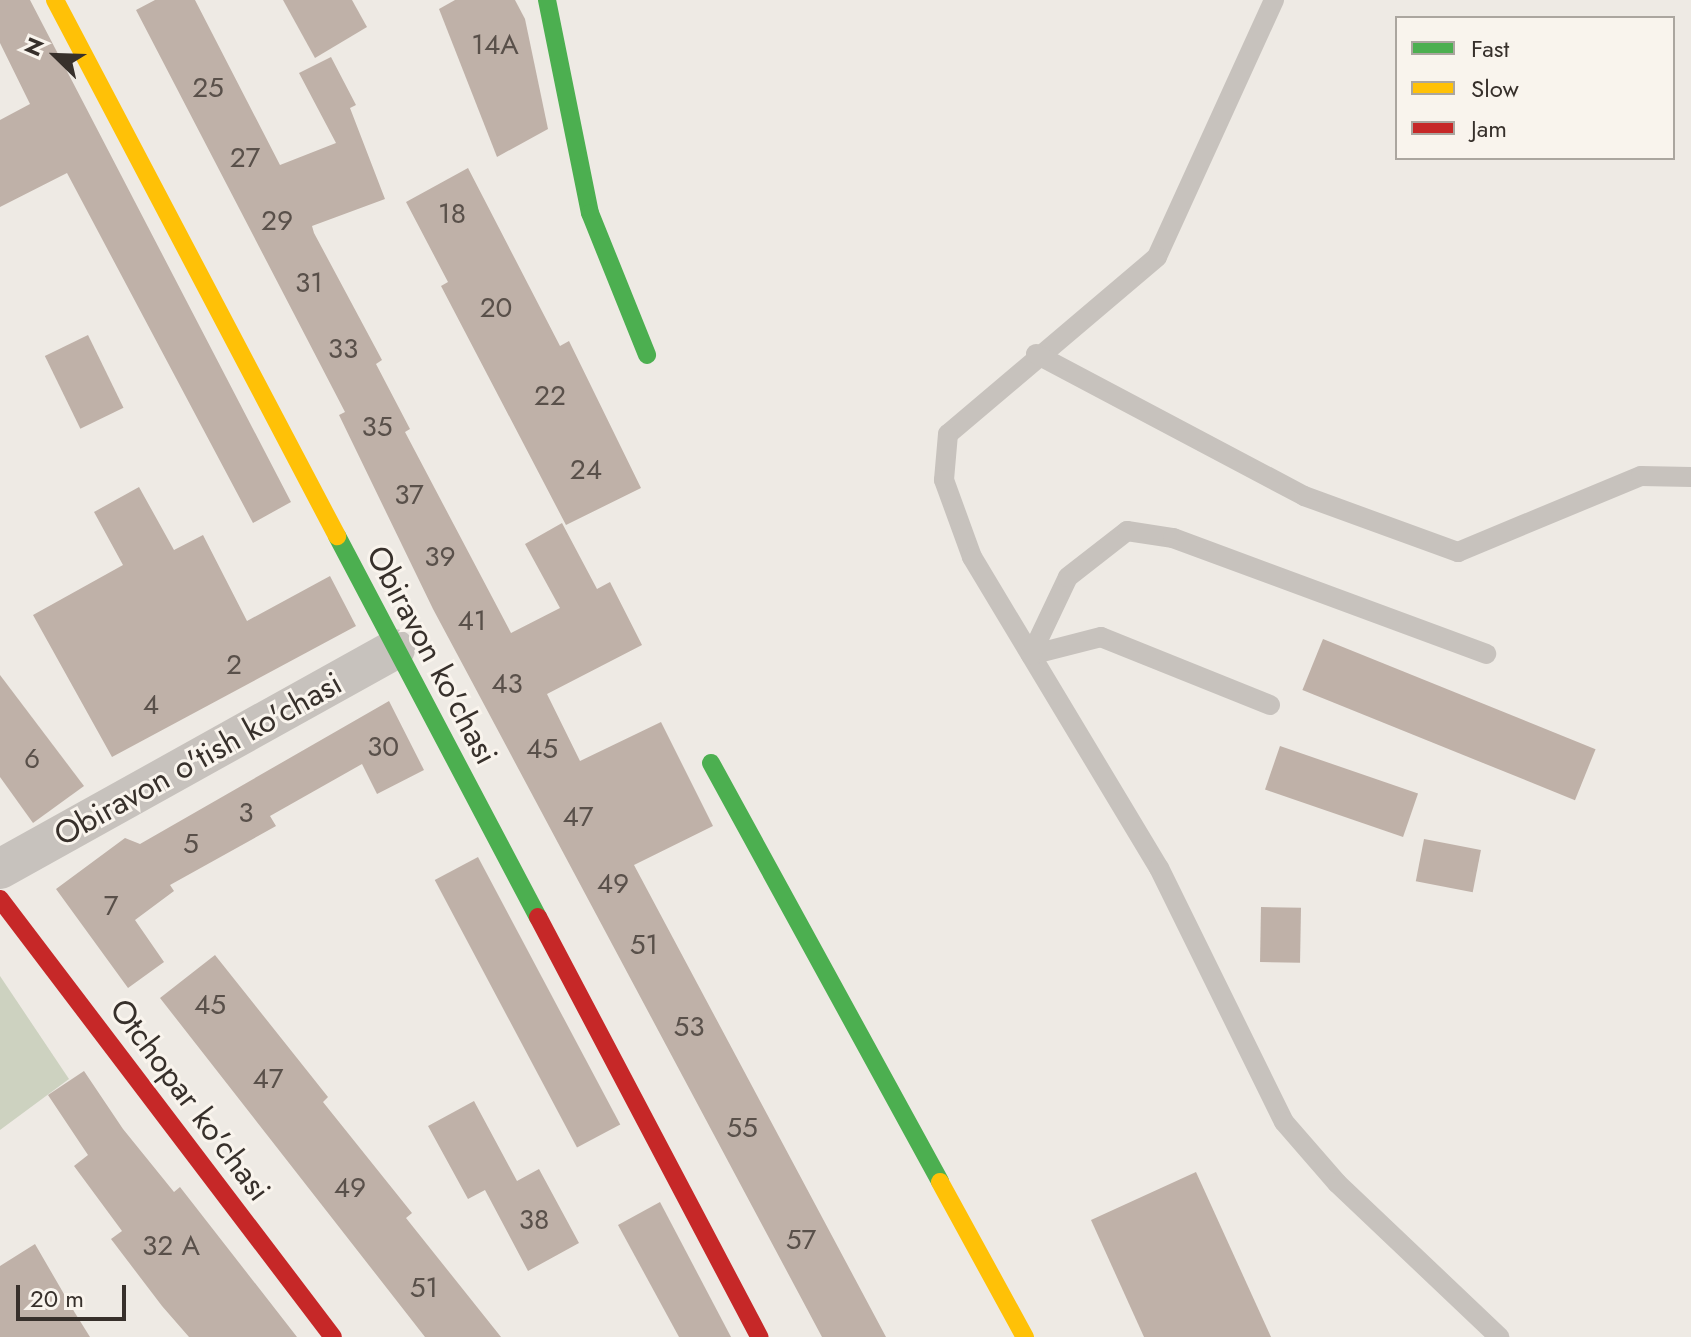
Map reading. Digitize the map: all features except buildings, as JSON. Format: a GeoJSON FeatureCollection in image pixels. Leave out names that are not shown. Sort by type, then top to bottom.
{"type":"FeatureCollection","features":[{"type":"Feature","properties":{"kind":"street","name":"Obiravon ko'chasi"},"geometry":{"type":"LineString","coordinates":[[55,0],[759,1337]]}},
{"type":"Feature","properties":{"kind":"street"},"geometry":{"type":"LineString","coordinates":[[547,0],[590,213],[647,355]]}},
{"type":"Feature","properties":{"kind":"street","name":"Obiravon o'tish ko'chasi"},"geometry":{"type":"LineString","coordinates":[[0,869],[395,649]]}},
{"type":"Feature","properties":{"kind":"street"},"geometry":{"type":"LineString","coordinates":[[711,763],[1025,1337]]}},
{"type":"Feature","properties":{"kind":"street","name":"Otchopar ko'chasi"},"geometry":{"type":"LineString","coordinates":[[0,899],[333,1337]]}},
{"type":"Feature","properties":{"kind":"lane"},"geometry":{"type":"LineString","coordinates":[[1274,0],[1157,257],[1036,354],[948,434],[944,480],[972,557],[1159,868],[1284,1122],[1499,1337]]}},
{"type":"Feature","properties":{"kind":"lane"},"geometry":{"type":"LineString","coordinates":[[1036,354],[1304,496],[1458,552],[1641,476],[1691,477]]}},
{"type":"Feature","properties":{"kind":"lane"},"geometry":{"type":"LineString","coordinates":[[1031,655],[1068,577],[1127,531],[1173,538],[1486,654]]}},
{"type":"Feature","properties":{"kind":"lane"},"geometry":{"type":"LineString","coordinates":[[1031,655],[1101,637],[1270,705]]}},
{"type":"Feature","properties":{"kind":"green space"},"geometry":{"type":"Polygon","coordinates":[[[0,976],[69,1079],[0,1130],[0,976]]]}},
{"type":"Feature","properties":{"kind":"traffic: fast"},"geometry":{"type":"LineString","coordinates":[[547,0],[590,213],[647,355]]}},
{"type":"Feature","properties":{"kind":"traffic: fast"},"geometry":{"type":"LineString","coordinates":[[337,536],[538,917]]}},
{"type":"Feature","properties":{"kind":"traffic: fast"},"geometry":{"type":"LineString","coordinates":[[711,763],[940,1182]]}},
{"type":"Feature","properties":{"kind":"traffic: slow"},"geometry":{"type":"LineString","coordinates":[[55,0],[337,536]]}},
{"type":"Feature","properties":{"kind":"traffic: slow"},"geometry":{"type":"LineString","coordinates":[[940,1182],[1025,1337]]}},
{"type":"Feature","properties":{"kind":"traffic: jam"},"geometry":{"type":"LineString","coordinates":[[0,899],[333,1337]]}},
{"type":"Feature","properties":{"kind":"traffic: jam"},"geometry":{"type":"LineString","coordinates":[[538,917],[759,1337]]}}]}
